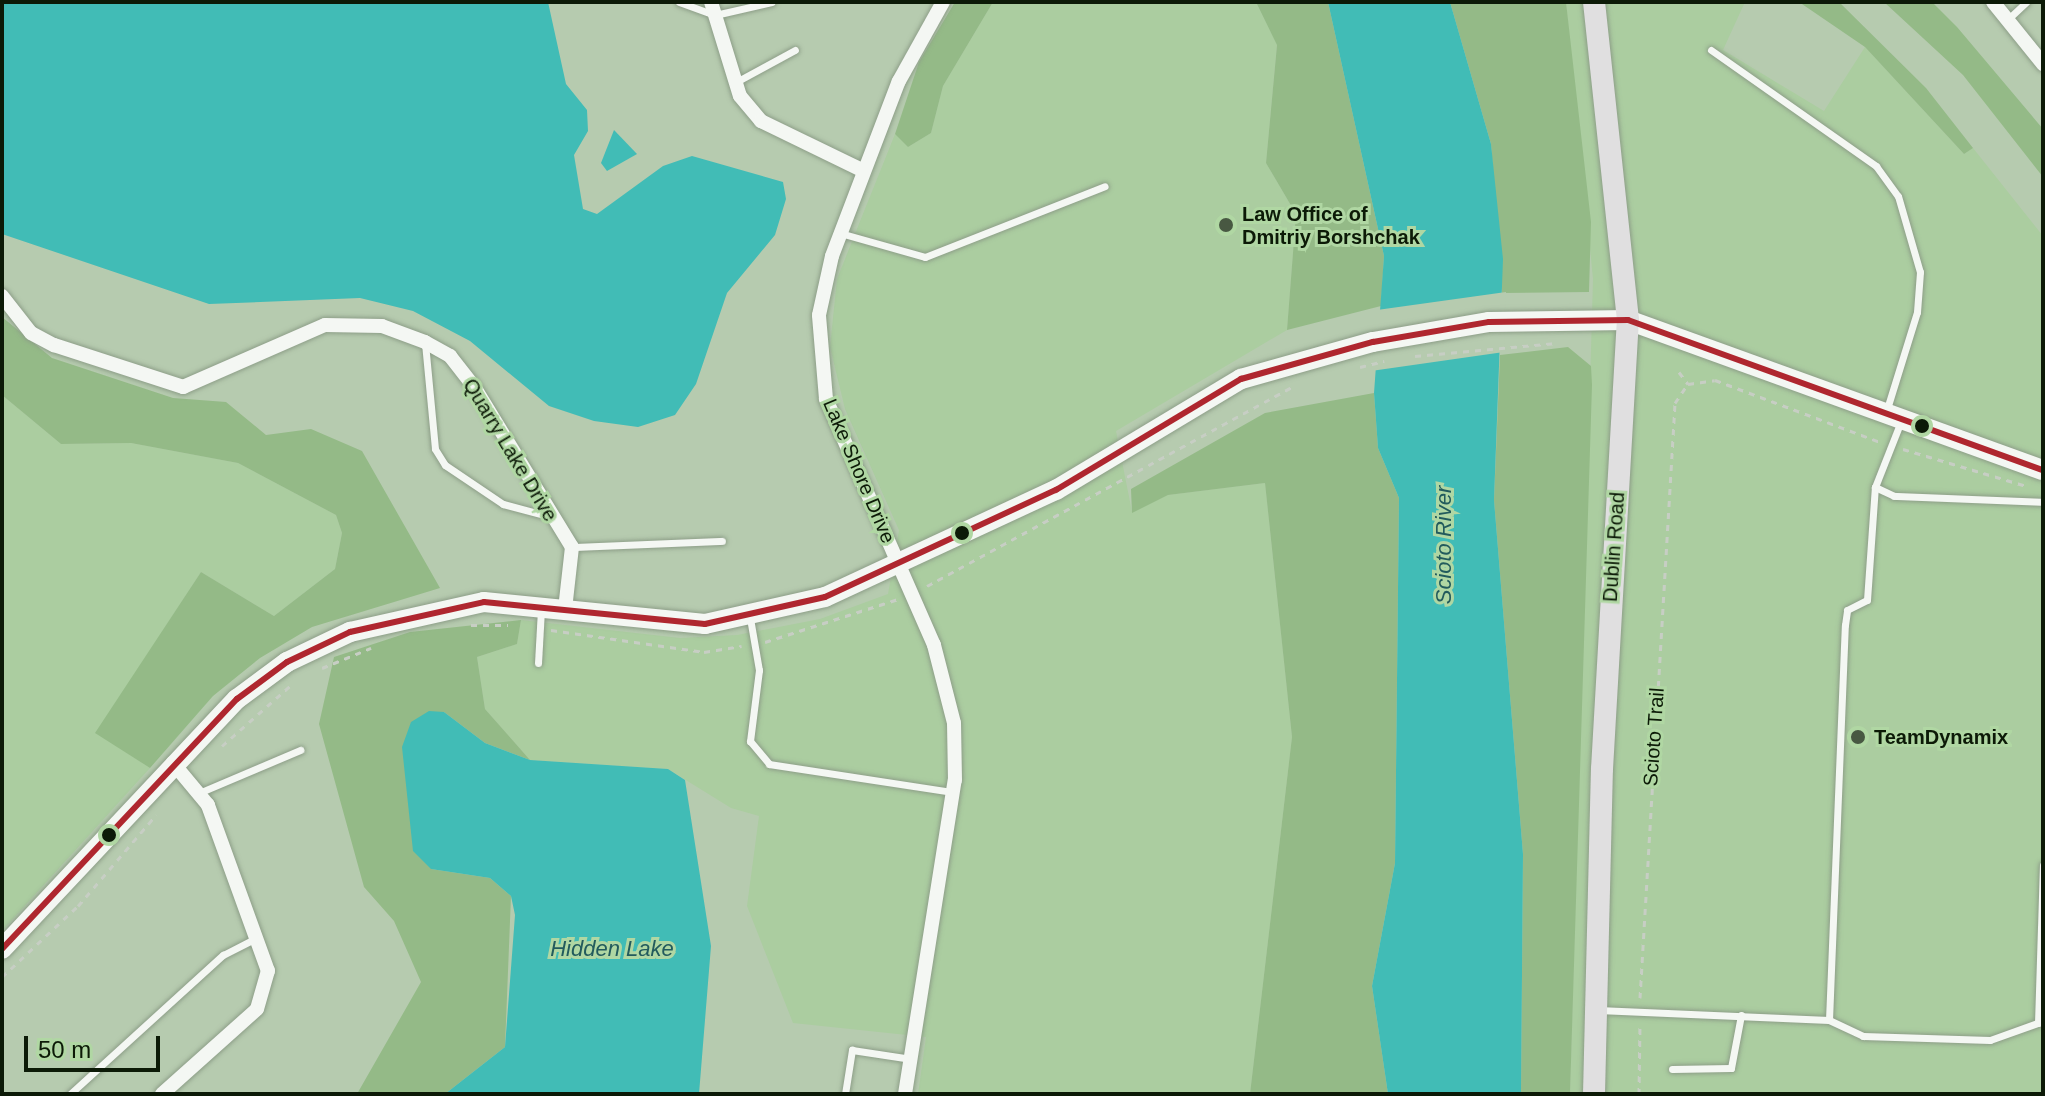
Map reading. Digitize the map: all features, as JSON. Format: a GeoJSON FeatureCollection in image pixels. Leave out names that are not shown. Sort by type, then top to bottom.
{"type":"FeatureCollection","features":[{"type":"Feature","properties":{"kind":"main road","name":"Dublin Road"},"geometry":{"type":"LineString","coordinates":[[1594,2],[1628,320],[1594,1094]]}},
{"type":"Feature","properties":{"kind":"main road"},"geometry":{"type":"LineString","coordinates":[[2,949],[173,763],[261,679],[350,632],[461,605],[541,606],[673,624],[749,616],[825,597],[900,566],[1056,490],[1241,379],[1295,362],[1427,331],[1555,320],[1628,320],[2043,470]]}},
{"type":"Feature","properties":{"kind":"street","name":"Lake Shore Drive"},"geometry":{"type":"LineString","coordinates":[[905,1094],[953,792],[948,688],[913,593],[833,420],[822,380],[819,315],[840,233],[899,81],[943,2]]}},
{"type":"Feature","properties":{"kind":"street"},"geometry":{"type":"LineString","coordinates":[[1993,2],[2042,60]]}},
{"type":"Feature","properties":{"kind":"street"},"geometry":{"type":"LineString","coordinates":[[713,8],[736,82],[761,121],[785,138],[864,171]]}},
{"type":"Feature","properties":{"kind":"street","name":"Quarry Lake Drive"},"geometry":{"type":"LineString","coordinates":[[2,296],[31,333],[54,345],[183,387],[325,325],[382,326],[425,342],[450,356],[473,385],[548,516],[572,547]]}},
{"type":"Feature","properties":{"kind":"street"},"geometry":{"type":"LineString","coordinates":[[565,609],[572,547]]}},
{"type":"Feature","properties":{"kind":"street"},"geometry":{"type":"LineString","coordinates":[[162,1094],[257,1009],[268,971],[201,792],[173,763]]}},
{"type":"Feature","properties":{"kind":"lane"},"geometry":{"type":"LineString","coordinates":[[679,2],[713,8],[772,2]]}},
{"type":"Feature","properties":{"kind":"lane"},"geometry":{"type":"LineString","coordinates":[[2007,20],[2026,2]]}},
{"type":"Feature","properties":{"kind":"lane"},"geometry":{"type":"LineString","coordinates":[[736,82],[795,50]]}},
{"type":"Feature","properties":{"kind":"lane"},"geometry":{"type":"LineString","coordinates":[[1711,50],[1876,166],[1898,196],[1920,272],[1917,312],[1894,416],[1891,445],[1875,487],[1867,600],[1847,610],[1845,625],[1829,1020]]}},
{"type":"Feature","properties":{"kind":"lane"},"geometry":{"type":"LineString","coordinates":[[840,233],[925,257],[1105,186]]}},
{"type":"Feature","properties":{"kind":"lane"},"geometry":{"type":"LineString","coordinates":[[425,342],[435,449],[445,465],[503,504],[548,516]]}},
{"type":"Feature","properties":{"kind":"lane"},"geometry":{"type":"LineString","coordinates":[[1875,487],[1894,496],[2043,502]]}},
{"type":"Feature","properties":{"kind":"lane"},"geometry":{"type":"LineString","coordinates":[[572,547],[722,541]]}},
{"type":"Feature","properties":{"kind":"lane"},"geometry":{"type":"LineString","coordinates":[[538,663],[541,606]]}},
{"type":"Feature","properties":{"kind":"lane"},"geometry":{"type":"LineString","coordinates":[[749,616],[756,644],[759,695],[750,741],[769,764],[953,792]]}},
{"type":"Feature","properties":{"kind":"lane"},"geometry":{"type":"LineString","coordinates":[[201,792],[300,750]]}},
{"type":"Feature","properties":{"kind":"lane"},"geometry":{"type":"LineString","coordinates":[[1596,1010],[1640,1009],[1829,1020],[1863,1036],[1990,1040],[2041,1022],[2043,865]]}},
{"type":"Feature","properties":{"kind":"lane"},"geometry":{"type":"LineString","coordinates":[[70,1094],[223,955],[256,938]]}},
{"type":"Feature","properties":{"kind":"lane"},"geometry":{"type":"LineString","coordinates":[[1672,1069],[1731,1068],[1741,1015]]}},
{"type":"Feature","properties":{"kind":"lane"},"geometry":{"type":"LineString","coordinates":[[845,1094],[852,1050],[911,1059]]}},
{"type":"Feature","properties":{"kind":"path"},"geometry":{"type":"LineString","coordinates":[[1408,357],[1556,343]]}},
{"type":"Feature","properties":{"kind":"path"},"geometry":{"type":"LineString","coordinates":[[1354,369],[1394,359]]}},
{"type":"Feature","properties":{"kind":"path"},"geometry":{"type":"LineString","coordinates":[[1679,372],[1688,384],[1715,380],[1891,445],[2031,488]]}},
{"type":"Feature","properties":{"kind":"path"},"geometry":{"type":"LineString","coordinates":[[454,628],[541,629],[704,652],[795,638],[913,593],[1300,383]]}},
{"type":"Feature","properties":{"kind":"path","name":"Scioto Trail"},"geometry":{"type":"LineString","coordinates":[[1639,1094],[1640,1009],[1675,403],[1688,384]]}},
{"type":"Feature","properties":{"kind":"path"},"geometry":{"type":"LineString","coordinates":[[314,672],[386,642]]}},
{"type":"Feature","properties":{"kind":"path"},"geometry":{"type":"LineString","coordinates":[[218,749],[299,678]]}},
{"type":"Feature","properties":{"kind":"path"},"geometry":{"type":"LineString","coordinates":[[2,977],[78,906],[159,812]]}},
{"type":"Feature","properties":{"kind":"shaded area"},"geometry":{"type":"Polygon","coordinates":[[[955,2],[993,2],[943,86],[931,133],[908,147],[895,134],[919,62],[955,2]]]}},
{"type":"Feature","properties":{"kind":"shaded area"},"geometry":{"type":"Polygon","coordinates":[[[993,2],[1256,2],[1277,44],[1266,163],[1296,214],[1287,330],[1116,431],[1132,512],[1168,495],[1265,483],[1292,737],[1250,1094],[918,1094],[926,1037],[793,1023],[747,906],[759,816],[731,808],[668,769],[530,760],[485,709],[477,657],[517,644],[521,620],[680,638],[737,635],[820,619],[888,594],[899,530],[845,409],[830,347],[837,279],[895,134],[908,147],[931,133],[943,86],[993,2]]]}},
{"type":"Feature","properties":{"kind":"shaded area"},"geometry":{"type":"Polygon","coordinates":[[[1256,2],[1328,2],[1384,256],[1381,306],[1287,330],[1296,214],[1266,163],[1277,45],[1256,2]]]}},
{"type":"Feature","properties":{"kind":"shaded area"},"geometry":{"type":"Polygon","coordinates":[[[1450,2],[1566,2],[1591,222],[1589,292],[1502,293],[1491,144],[1450,2]]]}},
{"type":"Feature","properties":{"kind":"shaded area"},"geometry":{"type":"Polygon","coordinates":[[[1566,2],[1745,2],[1723,50],[1824,111],[1865,47],[1964,154],[1973,148],[2043,236],[2043,1094],[1570,1094],[1593,279],[1566,2]]]}},
{"type":"Feature","properties":{"kind":"shaded area"},"geometry":{"type":"Polygon","coordinates":[[[1799,2],[1839,2],[1926,88],[1973,148],[1964,154],[1865,47],[1799,2]]]}},
{"type":"Feature","properties":{"kind":"shaded area"},"geometry":{"type":"Polygon","coordinates":[[[1884,2],[1932,2],[1957,27],[2043,129],[2043,177],[1963,75],[1884,2]]]}},
{"type":"Feature","properties":{"kind":"shaded area"},"geometry":{"type":"Polygon","coordinates":[[[2,317],[52,358],[173,398],[226,402],[266,435],[311,429],[362,451],[440,588],[312,627],[260,658],[213,696],[150,768],[95,733],[201,572],[274,616],[335,569],[342,533],[336,515],[238,463],[131,443],[61,444],[2,395],[2,317]]]}},
{"type":"Feature","properties":{"kind":"shaded area"},"geometry":{"type":"Polygon","coordinates":[[[1568,347],[1591,366],[1592,385],[1570,1094],[1521,1094],[1523,854],[1494,500],[1500,355],[1568,347]]]}},
{"type":"Feature","properties":{"kind":"shaded area"},"geometry":{"type":"Polygon","coordinates":[[[1374,393],[1378,448],[1399,498],[1395,863],[1372,986],[1388,1094],[1250,1094],[1292,737],[1265,483],[1168,495],[1132,513],[1131,489],[1265,413],[1374,393]]]}},
{"type":"Feature","properties":{"kind":"shaded area"},"geometry":{"type":"Polygon","coordinates":[[[2,395],[61,444],[131,443],[238,463],[336,515],[342,533],[335,569],[274,616],[201,572],[96,733],[150,768],[2,931],[2,395]]]}},
{"type":"Feature","properties":{"kind":"shaded area"},"geometry":{"type":"Polygon","coordinates":[[[521,620],[517,644],[477,657],[485,709],[530,760],[485,743],[444,712],[431,869],[490,878],[511,896],[505,1047],[445,1094],[357,1094],[421,982],[394,921],[364,887],[319,724],[334,657],[410,632],[521,620]]]}},
{"type":"Feature","properties":{"kind":"water"},"geometry":{"type":"Polygon","coordinates":[[[2,2],[548,2],[566,84],[587,110],[588,131],[574,155],[583,209],[597,214],[663,166],[692,156],[783,182],[786,199],[775,235],[727,293],[696,384],[675,415],[638,427],[594,421],[549,406],[470,341],[413,311],[360,298],[209,304],[2,234],[2,2]]]}},
{"type":"Feature","properties":{"kind":"water","name":"Scioto River"},"geometry":{"type":"Polygon","coordinates":[[[1328,2],[1450,2],[1491,144],[1503,259],[1494,500],[1523,854],[1521,1094],[1388,1094],[1372,986],[1395,863],[1399,498],[1378,448],[1374,393],[1384,256],[1328,2]]]}},
{"type":"Feature","properties":{"kind":"water"},"geometry":{"type":"Polygon","coordinates":[[[614,130],[637,154],[607,171],[601,163],[614,130]]]}},
{"type":"Feature","properties":{"kind":"water","name":"Hidden Lake"},"geometry":{"type":"Polygon","coordinates":[[[429,711],[444,712],[485,743],[530,760],[668,769],[685,780],[711,946],[699,1094],[445,1094],[505,1047],[515,915],[511,896],[490,878],[431,869],[413,851],[402,747],[411,722],[429,711]]]}},
{"type":"Feature","properties":{"kind":"pier"},"geometry":{"type":"Polygon","coordinates":[[[1506,292],[1504,352],[1371,371],[1377,310],[1506,292]]]}},
{"type":"Feature","properties":{"kind":"transit line"},"geometry":{"type":"LineString","coordinates":[[2,949],[237,699],[287,662],[350,632],[484,602],[705,624],[825,597],[1056,490],[1241,379],[1373,342],[1489,322],[1628,320],[2043,470]]}},
{"type":"Feature","properties":{"kind":"place","name":"Law Office of Dmitriy Borshchak"},"geometry":{"type":"Point","coordinates":[1226,225]}},
{"type":"Feature","properties":{"kind":"place","name":"TeamDynamix"},"geometry":{"type":"Point","coordinates":[1858,737]}}]}
